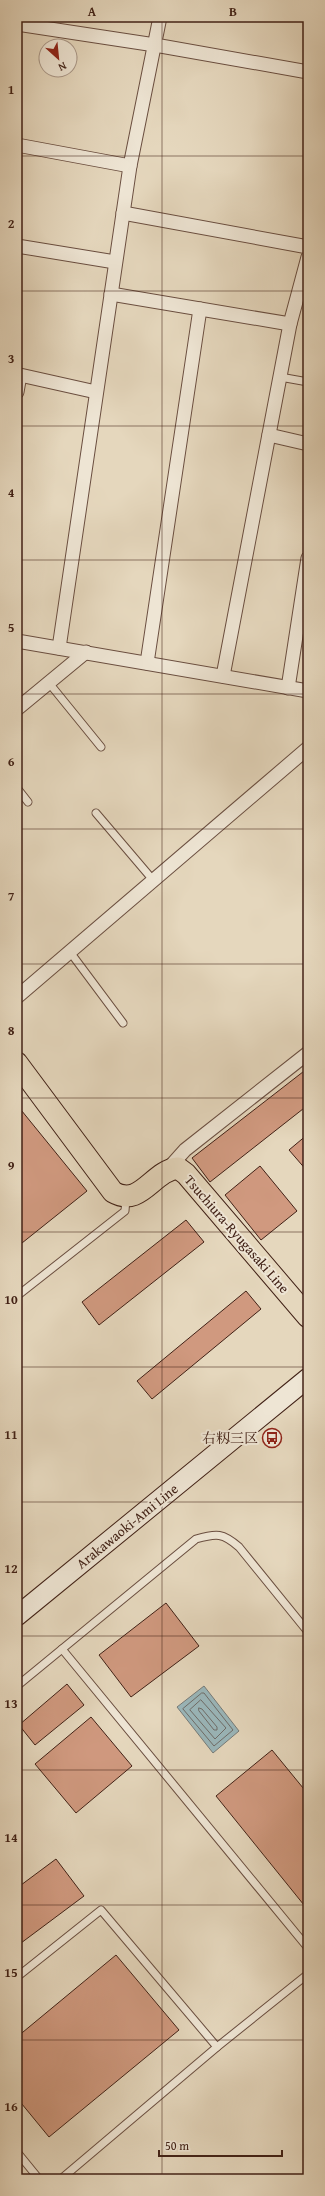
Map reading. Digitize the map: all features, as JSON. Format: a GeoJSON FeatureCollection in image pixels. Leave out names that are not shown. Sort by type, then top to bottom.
{"type":"FeatureCollection","features":[{"type":"Feature","properties":{"kind":"main road"},"geometry":{"type":"LineString","coordinates":[[17,1063],[113,1192],[127,1197]]}},
{"type":"Feature","properties":{"kind":"main road","name":"Tsuchiura-Ryugasaki Line"},"geometry":{"type":"LineString","coordinates":[[127,1197],[140,1193],[168,1169],[178,1168],[186,1174],[308,1317]]}},
{"type":"Feature","properties":{"kind":"main road","name":"Arakawaoki-Ami Line"},"geometry":{"type":"LineString","coordinates":[[17,1616],[308,1378]]}},
{"type":"Feature","properties":{"kind":"street"},"geometry":{"type":"LineString","coordinates":[[59,648],[130,166],[160,17]]}},
{"type":"Feature","properties":{"kind":"street"},"geometry":{"type":"LineString","coordinates":[[17,24],[155,45],[308,72]]}},
{"type":"Feature","properties":{"kind":"street"},"geometry":{"type":"LineString","coordinates":[[17,145],[130,166]]}},
{"type":"Feature","properties":{"kind":"street"},"geometry":{"type":"LineString","coordinates":[[123,213],[308,247]]}},
{"type":"Feature","properties":{"kind":"street"},"geometry":{"type":"LineString","coordinates":[[17,246],[115,262]]}},
{"type":"Feature","properties":{"kind":"street"},"geometry":{"type":"LineString","coordinates":[[223,676],[290,324],[308,257]]}},
{"type":"Feature","properties":{"kind":"street"},"geometry":{"type":"LineString","coordinates":[[111,294],[290,324]]}},
{"type":"Feature","properties":{"kind":"street"},"geometry":{"type":"LineString","coordinates":[[147,663],[200,309]]}},
{"type":"Feature","properties":{"kind":"street"},"geometry":{"type":"LineString","coordinates":[[17,392],[20,375],[96,392]]}},
{"type":"Feature","properties":{"kind":"street"},"geometry":{"type":"LineString","coordinates":[[269,436],[308,444]]}},
{"type":"Feature","properties":{"kind":"street"},"geometry":{"type":"LineString","coordinates":[[288,688],[308,558]]}},
{"type":"Feature","properties":{"kind":"street"},"geometry":{"type":"LineString","coordinates":[[17,641],[308,692]]}},
{"type":"Feature","properties":{"kind":"street"},"geometry":{"type":"LineString","coordinates":[[17,709],[86,652]]}},
{"type":"Feature","properties":{"kind":"street"},"geometry":{"type":"LineString","coordinates":[[17,997],[308,748]]}},
{"type":"Feature","properties":{"kind":"street"},"geometry":{"type":"LineString","coordinates":[[168,1169],[185,1150],[308,1053]]}},
{"type":"Feature","properties":{"kind":"lane"},"geometry":{"type":"LineString","coordinates":[[280,377],[308,382]]}},
{"type":"Feature","properties":{"kind":"lane"},"geometry":{"type":"LineString","coordinates":[[49,683],[101,747]]}},
{"type":"Feature","properties":{"kind":"lane"},"geometry":{"type":"LineString","coordinates":[[17,788],[28,802]]}},
{"type":"Feature","properties":{"kind":"lane"},"geometry":{"type":"LineString","coordinates":[[96,812],[153,880]]}},
{"type":"Feature","properties":{"kind":"lane"},"geometry":{"type":"LineString","coordinates":[[70,952],[123,1023]]}},
{"type":"Feature","properties":{"kind":"lane"},"geometry":{"type":"LineString","coordinates":[[17,1296],[125,1211],[127,1197]]}},
{"type":"Feature","properties":{"kind":"lane"},"geometry":{"type":"LineString","coordinates":[[17,1686],[196,1539],[212,1535],[227,1537],[239,1547],[308,1632]]}},
{"type":"Feature","properties":{"kind":"lane"},"geometry":{"type":"LineString","coordinates":[[62,1649],[308,1948]]}},
{"type":"Feature","properties":{"kind":"lane"},"geometry":{"type":"LineString","coordinates":[[17,1976],[101,1910],[217,2047]]}},
{"type":"Feature","properties":{"kind":"lane"},"geometry":{"type":"LineString","coordinates":[[61,2179],[217,2047],[308,1974]]}},
{"type":"Feature","properties":{"kind":"lane"},"geometry":{"type":"LineString","coordinates":[[17,2152],[39,2179]]}},
{"type":"Feature","properties":{"kind":"water"},"geometry":{"type":"Polygon","coordinates":[[[204,1686],[239,1731],[213,1753],[177,1707],[204,1686]]]}},
{"type":"Feature","properties":{"kind":"building"},"geometry":{"type":"Polygon","coordinates":[[[308,1068],[308,1105],[210,1182],[192,1158],[308,1068]]]}},
{"type":"Feature","properties":{"kind":"building"},"geometry":{"type":"Polygon","coordinates":[[[17,1105],[87,1191],[17,1247],[17,1105]]]}},
{"type":"Feature","properties":{"kind":"building"},"geometry":{"type":"Polygon","coordinates":[[[308,1134],[308,1172],[289,1150],[308,1134]]]}},
{"type":"Feature","properties":{"kind":"building"},"geometry":{"type":"Polygon","coordinates":[[[260,1166],[297,1211],[261,1240],[225,1195],[260,1166]]]}},
{"type":"Feature","properties":{"kind":"building"},"geometry":{"type":"Polygon","coordinates":[[[186,1220],[204,1242],[99,1325],[82,1302],[186,1220]]]}},
{"type":"Feature","properties":{"kind":"building"},"geometry":{"type":"Polygon","coordinates":[[[246,1291],[261,1309],[152,1399],[137,1381],[246,1291]]]}},
{"type":"Feature","properties":{"kind":"building"},"geometry":{"type":"Polygon","coordinates":[[[166,1603],[199,1646],[131,1697],[99,1655],[166,1603]]]}},
{"type":"Feature","properties":{"kind":"building"},"geometry":{"type":"Polygon","coordinates":[[[67,1684],[84,1705],[35,1745],[19,1725],[67,1684]]]}},
{"type":"Feature","properties":{"kind":"building"},"geometry":{"type":"Polygon","coordinates":[[[91,1717],[132,1766],[76,1813],[35,1764],[91,1717]]]}},
{"type":"Feature","properties":{"kind":"building"},"geometry":{"type":"Polygon","coordinates":[[[272,1750],[308,1794],[308,1910],[216,1796],[272,1750]]]}},
{"type":"Feature","properties":{"kind":"building"},"geometry":{"type":"Polygon","coordinates":[[[56,1859],[84,1896],[17,1946],[17,1888],[56,1859]]]}},
{"type":"Feature","properties":{"kind":"building"},"geometry":{"type":"Polygon","coordinates":[[[116,1955],[179,2030],[49,2137],[17,2098],[17,2037],[116,1955]]]}},
{"type":"Feature","properties":{"kind":"place","name":"右籾三区"},"geometry":{"type":"Point","coordinates":[272,1438]}}]}
